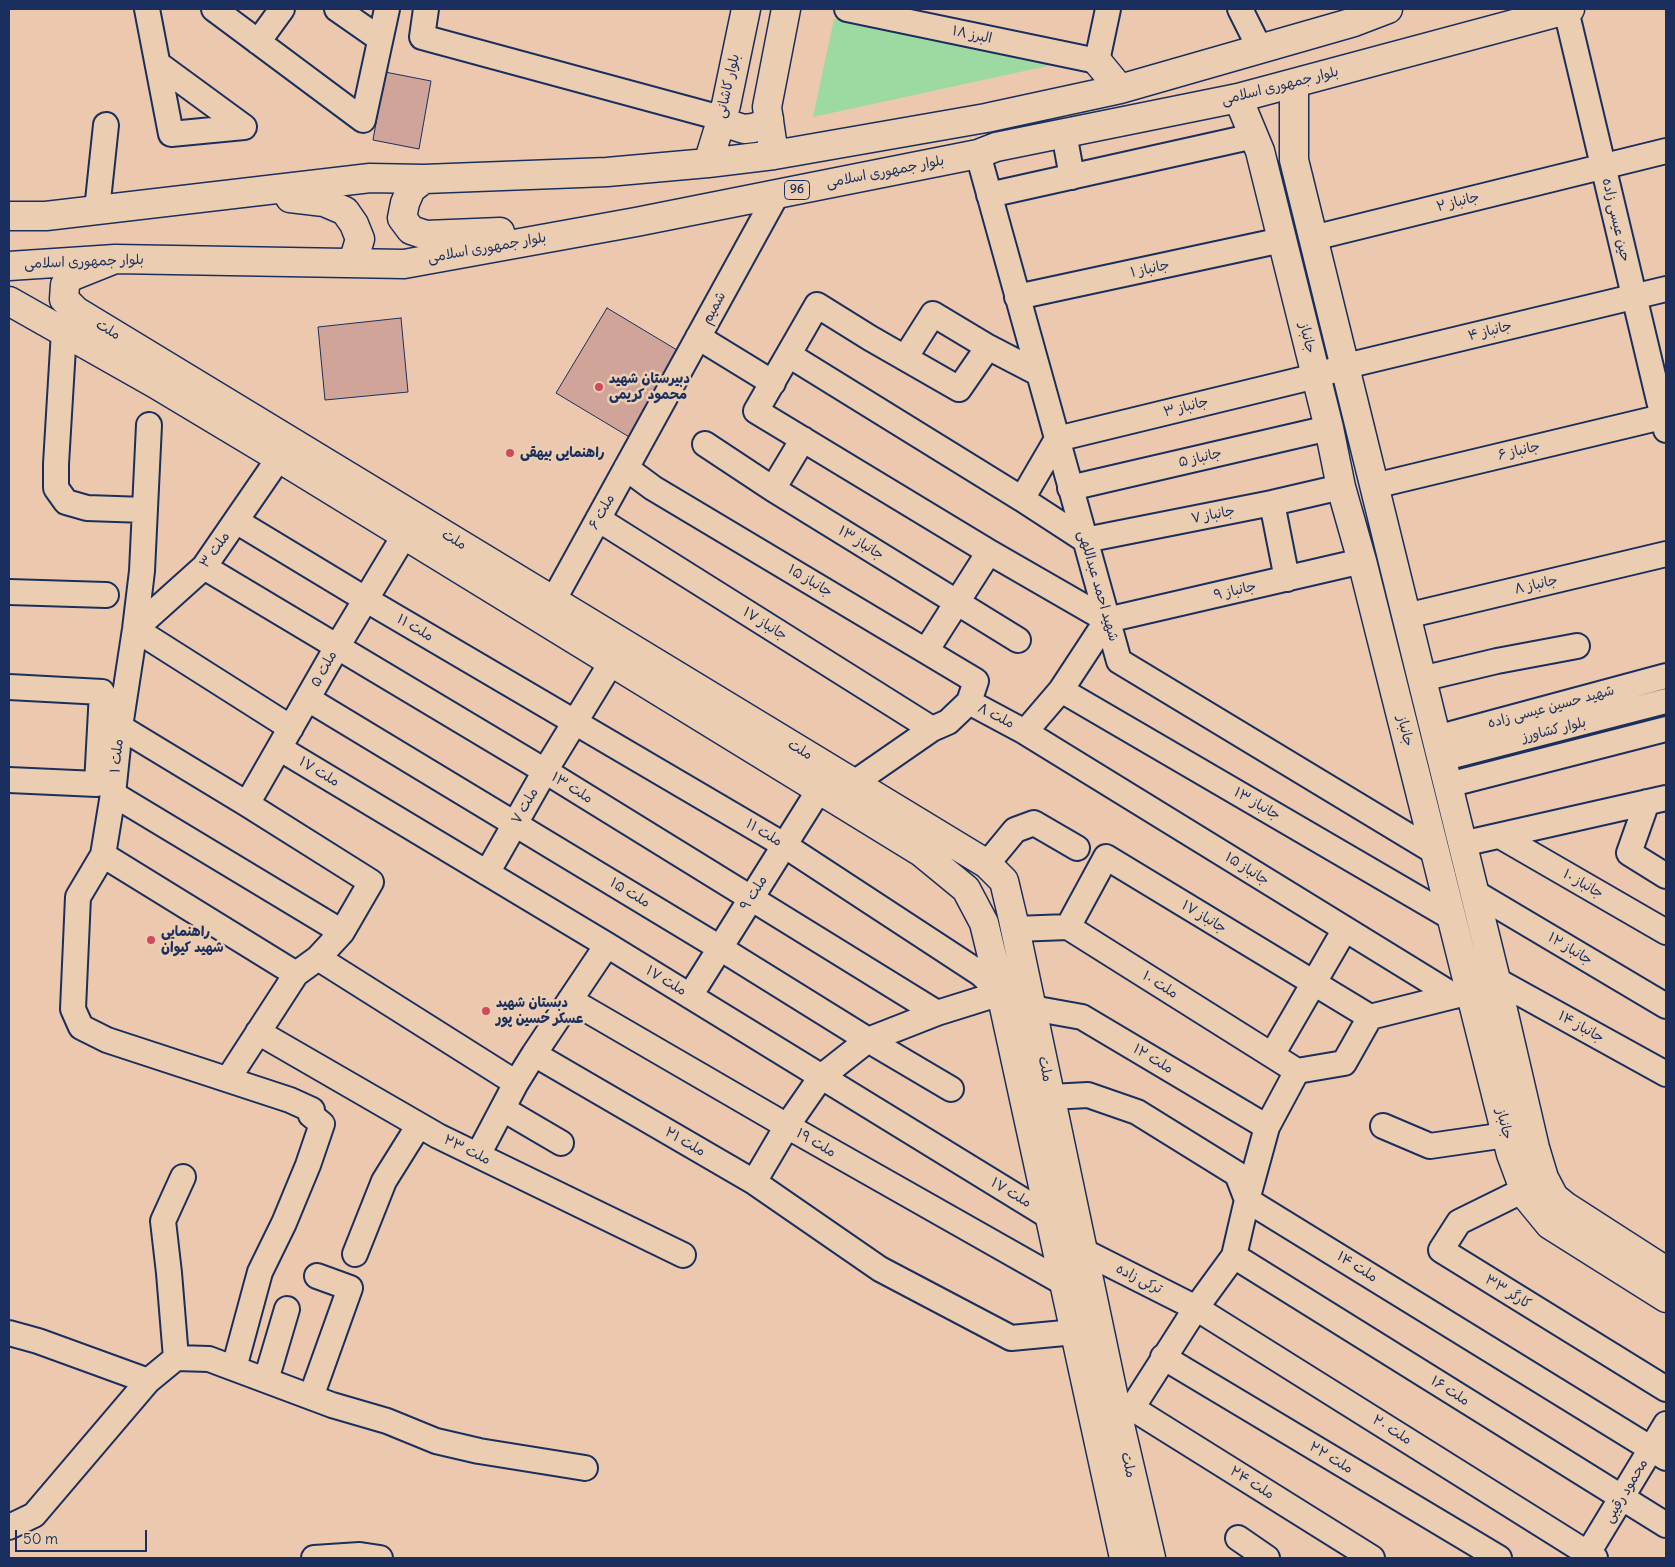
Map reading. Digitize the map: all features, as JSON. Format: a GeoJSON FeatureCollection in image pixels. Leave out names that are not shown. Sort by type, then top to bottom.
{"type":"FeatureCollection","features":[{"type":"Feature","properties":{"kind":"main road","name":"بلوار کاشانی"},"geometry":{"type":"LineString","coordinates":[[708,163],[726,105],[746,9]]}},
{"type":"Feature","properties":{"kind":"main road"},"geometry":{"type":"LineString","coordinates":[[774,155],[767,107],[786,9]]}},
{"type":"Feature","properties":{"kind":"main road"},"geometry":{"type":"LineString","coordinates":[[9,216],[46,216],[370,178],[424,179],[607,172],[774,155],[986,118],[1120,90],[1354,22],[1388,9]]}},
{"type":"Feature","properties":{"kind":"main road","name":"بلوار جمهوری اسلامی"},"geometry":{"type":"LineString","coordinates":[[9,266],[115,259],[404,264],[601,228],[978,154],[996,147],[1238,98],[1568,9]]}},
{"type":"Feature","properties":{"kind":"main road"},"geometry":{"type":"LineString","coordinates":[[1097,61],[1120,90]]}},
{"type":"Feature","properties":{"kind":"main road","name":"جانباز"},"geometry":{"type":"LineString","coordinates":[[1294,84],[1294,160],[1496,980],[1524,1190],[1527,1197],[1550,1225],[1666,1298]]}},
{"type":"Feature","properties":{"kind":"main road","name":"جانباز"},"geometry":{"type":"LineString","coordinates":[[1238,98],[1260,151],[1329,428],[1341,487],[1362,561],[1452,918],[1463,994],[1517,1146],[1544,1178],[1554,1197],[1564,1206],[1666,1271]]}},
{"type":"Feature","properties":{"kind":"main road"},"geometry":{"type":"LineString","coordinates":[[721,118],[728,124],[744,129],[762,125],[769,119]]}},
{"type":"Feature","properties":{"kind":"main road"},"geometry":{"type":"LineString","coordinates":[[424,179],[411,189],[405,202],[402,218],[411,230],[426,235],[601,228]]}},
{"type":"Feature","properties":{"kind":"main road"},"geometry":{"type":"LineString","coordinates":[[243,193],[324,202],[345,210],[360,238],[353,262]]}},
{"type":"Feature","properties":{"kind":"main road","name":"ملت"},"geometry":{"type":"LineString","coordinates":[[115,259],[70,277],[65,285],[64,299],[70,321],[279,458],[404,536],[921,852],[966,889],[984,923],[1002,993],[1075,1332],[1113,1410],[1124,1558]]}},
{"type":"Feature","properties":{"kind":"main road","name":"ملت"},"geometry":{"type":"LineString","coordinates":[[9,301],[70,321],[553,601],[987,864],[1004,881],[1083,1251],[1113,1410],[1150,1558]]}},
{"type":"Feature","properties":{"kind":"main road"},"geometry":{"type":"LineString","coordinates":[[1414,766],[1439,748]]}},
{"type":"Feature","properties":{"kind":"main road"},"geometry":{"type":"LineString","coordinates":[[1421,794],[1448,785]]}},
{"type":"Feature","properties":{"kind":"main road"},"geometry":{"type":"LineString","coordinates":[[1002,993],[1030,998]]}},
{"type":"Feature","properties":{"kind":"street"},"geometry":{"type":"LineString","coordinates":[[147,9],[158,64]]}},
{"type":"Feature","properties":{"kind":"street"},"geometry":{"type":"LineString","coordinates":[[214,9],[363,120],[387,9]]}},
{"type":"Feature","properties":{"kind":"street"},"geometry":{"type":"LineString","coordinates":[[258,42],[282,9]]}},
{"type":"Feature","properties":{"kind":"street"},"geometry":{"type":"LineString","coordinates":[[337,9],[380,39]]}},
{"type":"Feature","properties":{"kind":"street"},"geometry":{"type":"LineString","coordinates":[[426,9],[422,36],[721,118]]}},
{"type":"Feature","properties":{"kind":"street","name":"البرز ۱۸"},"geometry":{"type":"LineString","coordinates":[[846,9],[1097,61]]}},
{"type":"Feature","properties":{"kind":"street"},"geometry":{"type":"LineString","coordinates":[[1097,61],[1108,9]]}},
{"type":"Feature","properties":{"kind":"street"},"geometry":{"type":"LineString","coordinates":[[1240,9],[1260,49]]}},
{"type":"Feature","properties":{"kind":"street","name":"حین عیسی زاده"},"geometry":{"type":"LineString","coordinates":[[1568,9],[1634,296],[1665,421]]}},
{"type":"Feature","properties":{"kind":"street"},"geometry":{"type":"LineString","coordinates":[[97,210],[106,125]]}},
{"type":"Feature","properties":{"kind":"street"},"geometry":{"type":"LineString","coordinates":[[1064,133],[1072,176]]}},
{"type":"Feature","properties":{"kind":"street"},"geometry":{"type":"LineString","coordinates":[[989,195],[1254,136]]}},
{"type":"Feature","properties":{"kind":"street","name":"جانباز ۲"},"geometry":{"type":"LineString","coordinates":[[1313,238],[1666,151]]}},
{"type":"Feature","properties":{"kind":"street","name":"شهید احمد عبداللهی"},"geometry":{"type":"LineString","coordinates":[[978,154],[1118,661],[1435,852]]}},
{"type":"Feature","properties":{"kind":"street","name":"شمیم"},"geometry":{"type":"LineString","coordinates":[[651,423],[777,194]]}},
{"type":"Feature","properties":{"kind":"street","name":"جانباز ۱"},"geometry":{"type":"LineString","coordinates":[[1018,297],[1282,240]]}},
{"type":"Feature","properties":{"kind":"street","name":"جانباز ۴"},"geometry":{"type":"LineString","coordinates":[[1316,376],[1346,366],[1666,289]]}},
{"type":"Feature","properties":{"kind":"street"},"geometry":{"type":"LineString","coordinates":[[988,348],[960,389],[817,305],[756,411],[989,552],[1107,620]]}},
{"type":"Feature","properties":{"kind":"street"},"geometry":{"type":"LineString","coordinates":[[905,358],[933,314],[988,348],[1038,372]]}},
{"type":"Feature","properties":{"kind":"street"},"geometry":{"type":"LineString","coordinates":[[70,321],[56,464],[56,488],[66,502],[87,508],[145,510]]}},
{"type":"Feature","properties":{"kind":"street"},"geometry":{"type":"LineString","coordinates":[[698,337],[772,383]]}},
{"type":"Feature","properties":{"kind":"street"},"geometry":{"type":"LineString","coordinates":[[788,355],[1085,540]]}},
{"type":"Feature","properties":{"kind":"street","name":"جانباز ۳"},"geometry":{"type":"LineString","coordinates":[[1057,438],[1316,376]]}},
{"type":"Feature","properties":{"kind":"street","name":"جانباز ۶"},"geometry":{"type":"LineString","coordinates":[[1374,486],[1665,421]]}},
{"type":"Feature","properties":{"kind":"street","name":"ملت ۶"},"geometry":{"type":"LineString","coordinates":[[553,601],[651,423]]}},
{"type":"Feature","properties":{"kind":"street","name":"ملت ۱"},"geometry":{"type":"LineString","coordinates":[[149,425],[142,571],[135,629],[103,855],[78,897],[73,1009],[81,1027],[107,1040],[290,1100],[312,1110],[311,1115],[322,1124],[308,1165],[284,1223],[260,1272],[234,1368]]}},
{"type":"Feature","properties":{"kind":"street","name":"جانباز ۵"},"geometry":{"type":"LineString","coordinates":[[1070,488],[1329,428]]}},
{"type":"Feature","properties":{"kind":"street"},"geometry":{"type":"LineString","coordinates":[[1022,499],[1057,438]]}},
{"type":"Feature","properties":{"kind":"street"},"geometry":{"type":"LineString","coordinates":[[772,489],[803,439]]}},
{"type":"Feature","properties":{"kind":"street","name":"جانباز ۱۳"},"geometry":{"type":"LineString","coordinates":[[704,444],[772,489],[1018,640]]}},
{"type":"Feature","properties":{"kind":"street","name":"ملت ۳"},"geometry":{"type":"LineString","coordinates":[[135,629],[204,567],[279,458]]}},
{"type":"Feature","properties":{"kind":"street","name":"جانباز ۱۵"},"geometry":{"type":"LineString","coordinates":[[626,468],[653,488],[976,680],[969,702]]}},
{"type":"Feature","properties":{"kind":"street","name":"جانباز ۷"},"geometry":{"type":"LineString","coordinates":[[1085,540],[1272,503],[1341,487]]}},
{"type":"Feature","properties":{"kind":"street"},"geometry":{"type":"LineString","coordinates":[[1272,503],[1287,579]]}},
{"type":"Feature","properties":{"kind":"street","name":"جانباز ۱۷"},"geometry":{"type":"LineString","coordinates":[[598,519],[932,729]]}},
{"type":"Feature","properties":{"kind":"street","name":"ملت ۱۱"},"geometry":{"type":"LineString","coordinates":[[236,521],[784,845],[981,974],[1002,993]]}},
{"type":"Feature","properties":{"kind":"street","name":"ملت ۵"},"geometry":{"type":"LineString","coordinates":[[247,804],[365,599],[404,536]]}},
{"type":"Feature","properties":{"kind":"street"},"geometry":{"type":"LineString","coordinates":[[926,650],[989,552]]}},
{"type":"Feature","properties":{"kind":"street","name":"جانباز ۸"},"geometry":{"type":"LineString","coordinates":[[1406,616],[1666,554]]}},
{"type":"Feature","properties":{"kind":"street","name":"جانباز ۹"},"geometry":{"type":"LineString","coordinates":[[1107,620],[1362,561]]}},
{"type":"Feature","properties":{"kind":"street","name":"ملت ۱۳"},"geometry":{"type":"LineString","coordinates":[[204,567],[545,771],[937,1013]]}},
{"type":"Feature","properties":{"kind":"street"},"geometry":{"type":"LineString","coordinates":[[9,592],[106,595]]}},
{"type":"Feature","properties":{"kind":"street","name":"ملت ۸"},"geometry":{"type":"LineString","coordinates":[[854,783],[932,729],[948,722],[969,702],[1025,732],[1061,690],[1107,620]]}},
{"type":"Feature","properties":{"kind":"street","name":"ملت ۱۷"},"geometry":{"type":"LineString","coordinates":[[135,629],[285,738],[487,873],[1050,1217]]}},
{"type":"Feature","properties":{"kind":"street"},"geometry":{"type":"LineString","coordinates":[[1422,678],[1576,646]]}},
{"type":"Feature","properties":{"kind":"street","name":"ملت ۷"},"geometry":{"type":"LineString","coordinates":[[487,873],[545,771],[611,663]]}},
{"type":"Feature","properties":{"kind":"street","name":"شهید حسین عیسی زاده"},"geometry":{"type":"LineString","coordinates":[[1439,748],[1666,676]]}},
{"type":"Feature","properties":{"kind":"street"},"geometry":{"type":"LineString","coordinates":[[9,687],[102,692],[97,784],[9,780]]}},
{"type":"Feature","properties":{"kind":"street","name":"جانباز ۱۳"},"geometry":{"type":"LineString","coordinates":[[1061,690],[1452,918]]}},
{"type":"Feature","properties":{"kind":"street","name":"ملت ۱۵"},"geometry":{"type":"LineString","coordinates":[[308,699],[952,1090]]}},
{"type":"Feature","properties":{"kind":"street","name":"بلوار کشاورز"},"geometry":{"type":"LineString","coordinates":[[1439,748],[1666,701]]}},
{"type":"Feature","properties":{"kind":"street"},"geometry":{"type":"LineString","coordinates":[[120,727],[371,882],[342,932],[318,958],[296,974],[228,1079]]}},
{"type":"Feature","properties":{"kind":"street","name":"بلوار کشاورز"},"geometry":{"type":"LineString","coordinates":[[1448,785],[1666,729]]}},
{"type":"Feature","properties":{"kind":"street","name":"جانباز ۱۵"},"geometry":{"type":"LineString","coordinates":[[1025,732],[1345,929],[1463,994]]}},
{"type":"Feature","properties":{"kind":"street","name":"ملت ۹"},"geometry":{"type":"LineString","coordinates":[[690,996],[819,790]]}},
{"type":"Feature","properties":{"kind":"street"},"geometry":{"type":"LineString","coordinates":[[113,794],[342,932]]}},
{"type":"Feature","properties":{"kind":"street"},"geometry":{"type":"LineString","coordinates":[[1462,844],[1657,800]]}},
{"type":"Feature","properties":{"kind":"street"},"geometry":{"type":"LineString","coordinates":[[1657,800],[1629,853],[1666,876]]}},
{"type":"Feature","properties":{"kind":"street"},"geometry":{"type":"LineString","coordinates":[[987,864],[1015,830],[1034,822],[1077,848]]}},
{"type":"Feature","properties":{"kind":"street","name":"جانباز ۱۰"},"geometry":{"type":"LineString","coordinates":[[1500,836],[1666,932]]}},
{"type":"Feature","properties":{"kind":"street"},"geometry":{"type":"LineString","coordinates":[[103,855],[296,974]]}},
{"type":"Feature","properties":{"kind":"street","name":"جانباز ۱۷"},"geometry":{"type":"LineString","coordinates":[[1068,927],[1106,857],[1370,1017]]}},
{"type":"Feature","properties":{"kind":"street","name":"جانباز ۱۲"},"geometry":{"type":"LineString","coordinates":[[1474,892],[1666,1006]]}},
{"type":"Feature","properties":{"kind":"street"},"geometry":{"type":"LineString","coordinates":[[1015,929],[1068,927]]}},
{"type":"Feature","properties":{"kind":"street","name":"ملت ۱۰"},"geometry":{"type":"LineString","coordinates":[[1068,927],[1297,1071]]}},
{"type":"Feature","properties":{"kind":"street"},"geometry":{"type":"LineString","coordinates":[[1272,1056],[1345,929]]}},
{"type":"Feature","properties":{"kind":"street"},"geometry":{"type":"LineString","coordinates":[[478,1155],[516,1083],[607,945]]}},
{"type":"Feature","properties":{"kind":"street"},"geometry":{"type":"LineString","coordinates":[[318,958],[516,1083]]}},
{"type":"Feature","properties":{"kind":"street","name":"جانباز ۱۴"},"geometry":{"type":"LineString","coordinates":[[1496,980],[1666,1074]]}},
{"type":"Feature","properties":{"kind":"street"},"geometry":{"type":"LineString","coordinates":[[754,1182],[787,1126],[821,1077],[868,1040],[937,1013],[1002,993]]}},
{"type":"Feature","properties":{"kind":"street"},"geometry":{"type":"LineString","coordinates":[[1113,1410],[1163,1357],[1234,1256],[1267,1127],[1297,1071],[1344,1063],[1370,1017],[1463,994]]}},
{"type":"Feature","properties":{"kind":"street","name":"ملت ۱۲"},"geometry":{"type":"LineString","coordinates":[[1030,998],[1082,1017],[1267,1127]]}},
{"type":"Feature","properties":{"kind":"street","name":"ملت ۱۹"},"geometry":{"type":"LineString","coordinates":[[570,1000],[1064,1283]]}},
{"type":"Feature","properties":{"kind":"street","name":"ملت ۲۳"},"geometry":{"type":"LineString","coordinates":[[258,1032],[438,1136],[683,1255]]}},
{"type":"Feature","properties":{"kind":"street","name":"ملت ۲۱"},"geometry":{"type":"LineString","coordinates":[[534,1054],[754,1182],[880,1269],[1011,1338],[1075,1332]]}},
{"type":"Feature","properties":{"kind":"street"},"geometry":{"type":"LineString","coordinates":[[1050,1097],[1088,1095],[1137,1112],[1237,1174],[1247,1200]]}},
{"type":"Feature","properties":{"kind":"street"},"geometry":{"type":"LineString","coordinates":[[503,1109],[561,1143]]}},
{"type":"Feature","properties":{"kind":"street"},"geometry":{"type":"LineString","coordinates":[[355,1254],[384,1181],[419,1125]]}},
{"type":"Feature","properties":{"kind":"street"},"geometry":{"type":"LineString","coordinates":[[1383,1126],[1430,1146],[1517,1146]]}},
{"type":"Feature","properties":{"kind":"street"},"geometry":{"type":"LineString","coordinates":[[176,1358],[163,1221],[183,1177]]}},
{"type":"Feature","properties":{"kind":"street","name":"کارگر ۳۳"},"geometry":{"type":"LineString","coordinates":[[1524,1190],[1459,1222],[1441,1250],[1666,1389]]}},
{"type":"Feature","properties":{"kind":"street","name":"ملت ۱۴"},"geometry":{"type":"LineString","coordinates":[[1247,1200],[1659,1453]]}},
{"type":"Feature","properties":{"kind":"street","name":"ترکی زاده"},"geometry":{"type":"LineString","coordinates":[[1083,1251],[1196,1308]]}},
{"type":"Feature","properties":{"kind":"street","name":"ملت ۱۶"},"geometry":{"type":"LineString","coordinates":[[1234,1256],[1666,1526]]}},
{"type":"Feature","properties":{"kind":"street"},"geometry":{"type":"LineString","coordinates":[[311,1397],[350,1288],[317,1276]]}},
{"type":"Feature","properties":{"kind":"street","name":"ملت ۲۰"},"geometry":{"type":"LineString","coordinates":[[1196,1308],[1589,1556]]}},
{"type":"Feature","properties":{"kind":"street"},"geometry":{"type":"LineString","coordinates":[[266,1380],[287,1309]]}},
{"type":"Feature","properties":{"kind":"street"},"geometry":{"type":"LineString","coordinates":[[9,1332],[38,1340],[148,1380]]}},
{"type":"Feature","properties":{"kind":"street","name":"ملت ۲۲"},"geometry":{"type":"LineString","coordinates":[[1163,1357],[1499,1558]]}},
{"type":"Feature","properties":{"kind":"street"},"geometry":{"type":"LineString","coordinates":[[9,1527],[34,1515],[148,1380],[176,1358],[209,1359],[332,1405],[387,1421],[436,1441],[479,1451],[585,1468]]}},
{"type":"Feature","properties":{"kind":"street","name":"ملت ۲۴"},"geometry":{"type":"LineString","coordinates":[[1113,1410],[1372,1558]]}},
{"type":"Feature","properties":{"kind":"street","name":"محمود رقیبی"},"geometry":{"type":"LineString","coordinates":[[1589,1556],[1622,1497],[1659,1453],[1666,1424]]}},
{"type":"Feature","properties":{"kind":"street"},"geometry":{"type":"LineString","coordinates":[[1238,1538],[1267,1558]]}},
{"type":"Feature","properties":{"kind":"street"},"geometry":{"type":"LineString","coordinates":[[314,1558],[360,1555],[380,1558]]}},
{"type":"Feature","properties":{"kind":"green space"},"geometry":{"type":"Polygon","coordinates":[[[834,19],[1052,65],[813,117],[834,19]]]}},
{"type":"Feature","properties":{"kind":"building"},"geometry":{"type":"Polygon","coordinates":[[[385,72],[431,81],[419,149],[373,140],[385,72]]]}},
{"type":"Feature","properties":{"kind":"building"},"geometry":{"type":"Polygon","coordinates":[[[607,308],[682,353],[631,438],[556,393],[607,308]]]}},
{"type":"Feature","properties":{"kind":"building"},"geometry":{"type":"Polygon","coordinates":[[[401,318],[408,392],[325,400],[318,327],[401,318]]]}},
{"type":"Feature","properties":{"kind":"place","name":"دبیرستان شهید محمود کریمی"},"geometry":{"type":"Point","coordinates":[599,387]}},
{"type":"Feature","properties":{"kind":"place","name":"راهنمایی بیهقی"},"geometry":{"type":"Point","coordinates":[510,453]}},
{"type":"Feature","properties":{"kind":"place","name":"راهنمایی شهید کیوان"},"geometry":{"type":"Point","coordinates":[151,940]}},
{"type":"Feature","properties":{"kind":"place","name":"دبستان شهید عسکر حسین پور"},"geometry":{"type":"Point","coordinates":[486,1011]}}]}
